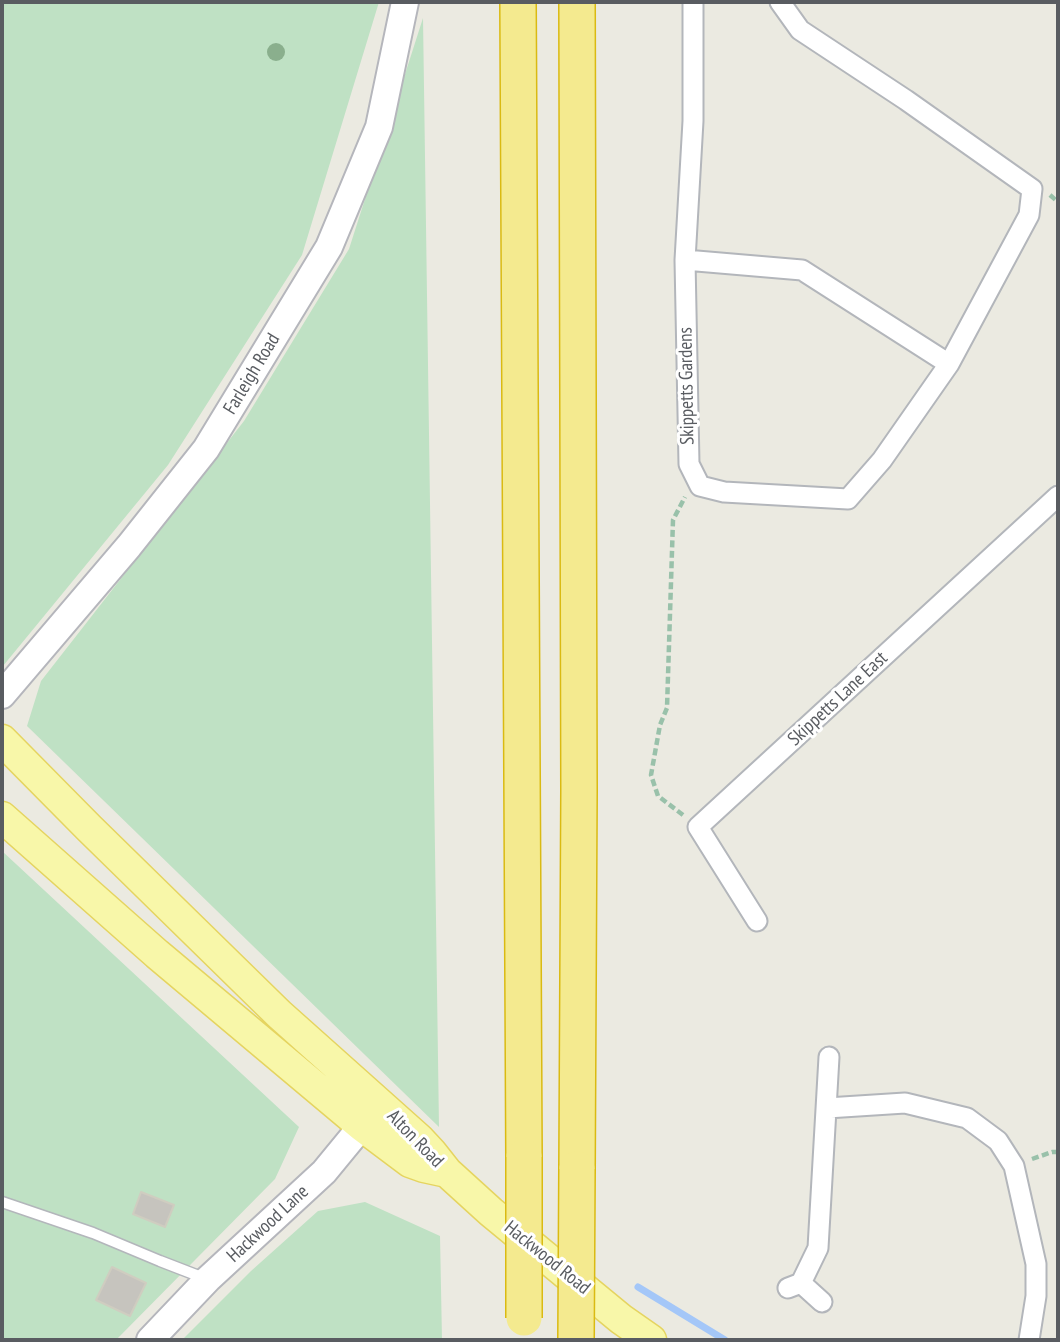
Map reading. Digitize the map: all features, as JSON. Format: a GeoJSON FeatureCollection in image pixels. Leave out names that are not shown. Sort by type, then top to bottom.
{"type":"FeatureCollection","features":[{"type":"Feature","properties":{"kind":"highway"},"geometry":{"type":"LineString","coordinates":[[518,2],[524,1329]]}},
{"type":"Feature","properties":{"kind":"highway"},"geometry":{"type":"LineString","coordinates":[[576,1340],[578,2]]}},
{"type":"Feature","properties":{"kind":"main road","name":"Farleigh Road"},"geometry":{"type":"LineString","coordinates":[[2,695],[129,546],[206,449],[329,247],[379,127],[405,2]]}},
{"type":"Feature","properties":{"kind":"main road","name":"Alton Road"},"geometry":{"type":"LineString","coordinates":[[2,740],[279,1014],[410,1162],[447,1172]]}},
{"type":"Feature","properties":{"kind":"main road","name":"Alton Road"},"geometry":{"type":"LineString","coordinates":[[2,817],[157,954],[371,1115]]}},
{"type":"Feature","properties":{"kind":"main road","name":"Hackwood Lane"},"geometry":{"type":"LineString","coordinates":[[150,1340],[208,1279],[324,1172],[371,1115]]}},
{"type":"Feature","properties":{"kind":"main road","name":"Hackwood Road"},"geometry":{"type":"LineString","coordinates":[[447,1172],[531,1245],[621,1319],[651,1340]]}},
{"type":"Feature","properties":{"kind":"street","name":"Skippetts Gardens"},"geometry":{"type":"LineString","coordinates":[[693,2],[693,121],[685,260],[689,464],[700,486]]}},
{"type":"Feature","properties":{"kind":"street"},"geometry":{"type":"LineString","coordinates":[[700,486],[724,492],[848,499],[882,460],[949,364],[1030,215],[1032,190],[906,100],[800,30],[780,2]]}},
{"type":"Feature","properties":{"kind":"street"},"geometry":{"type":"LineString","coordinates":[[685,260],[802,270],[949,364]]}},
{"type":"Feature","properties":{"kind":"street","name":"Skippetts Lane East"},"geometry":{"type":"LineString","coordinates":[[698,827],[1058,496]]}},
{"type":"Feature","properties":{"kind":"street"},"geometry":{"type":"LineString","coordinates":[[698,827],[757,921]]}},
{"type":"Feature","properties":{"kind":"street"},"geometry":{"type":"LineString","coordinates":[[822,1302],[795,1286],[818,1248],[829,1057]]}},
{"type":"Feature","properties":{"kind":"street"},"geometry":{"type":"LineString","coordinates":[[827,1108],[905,1103],[967,1118],[998,1141],[1014,1166],[1036,1264],[1036,1296],[1029,1340]]}},
{"type":"Feature","properties":{"kind":"lane"},"geometry":{"type":"LineString","coordinates":[[2,1202],[93,1233],[208,1279]]}},
{"type":"Feature","properties":{"kind":"path"},"geometry":{"type":"LineString","coordinates":[[698,827],[658,796],[651,775],[660,724],[667,708],[673,520],[684,498],[700,486]]}},
{"type":"Feature","properties":{"kind":"path"},"geometry":{"type":"LineString","coordinates":[[1014,1166],[1058,1152]]}},
{"type":"Feature","properties":{"kind":"green space"},"geometry":{"type":"Polygon","coordinates":[[[2,2],[379,2],[302,255],[168,465],[3,666],[2,664],[2,2]]]}},
{"type":"Feature","properties":{"kind":"green space"},"geometry":{"type":"Polygon","coordinates":[[[423,18],[439,1127],[27,726],[41,681],[244,421],[349,249],[423,18]]]}},
{"type":"Feature","properties":{"kind":"green space"},"geometry":{"type":"Polygon","coordinates":[[[2,851],[299,1127],[275,1179],[116,1340],[2,1340],[2,851]]]}},
{"type":"Feature","properties":{"kind":"green space"},"geometry":{"type":"Polygon","coordinates":[[[365,1202],[440,1236],[442,1340],[182,1340],[251,1271],[318,1211],[365,1202]]]}},
{"type":"Feature","properties":{"kind":"building"},"geometry":{"type":"Polygon","coordinates":[[[141,1192],[174,1205],[165,1227],[133,1214],[141,1192]]]}},
{"type":"Feature","properties":{"kind":"building"},"geometry":{"type":"Polygon","coordinates":[[[112,1267],[146,1283],[130,1316],[96,1300],[112,1267]]]}},
{"type":"Feature","properties":{"kind":"waterway"},"geometry":{"type":"LineString","coordinates":[[638,1287],[725,1340]]}}]}
